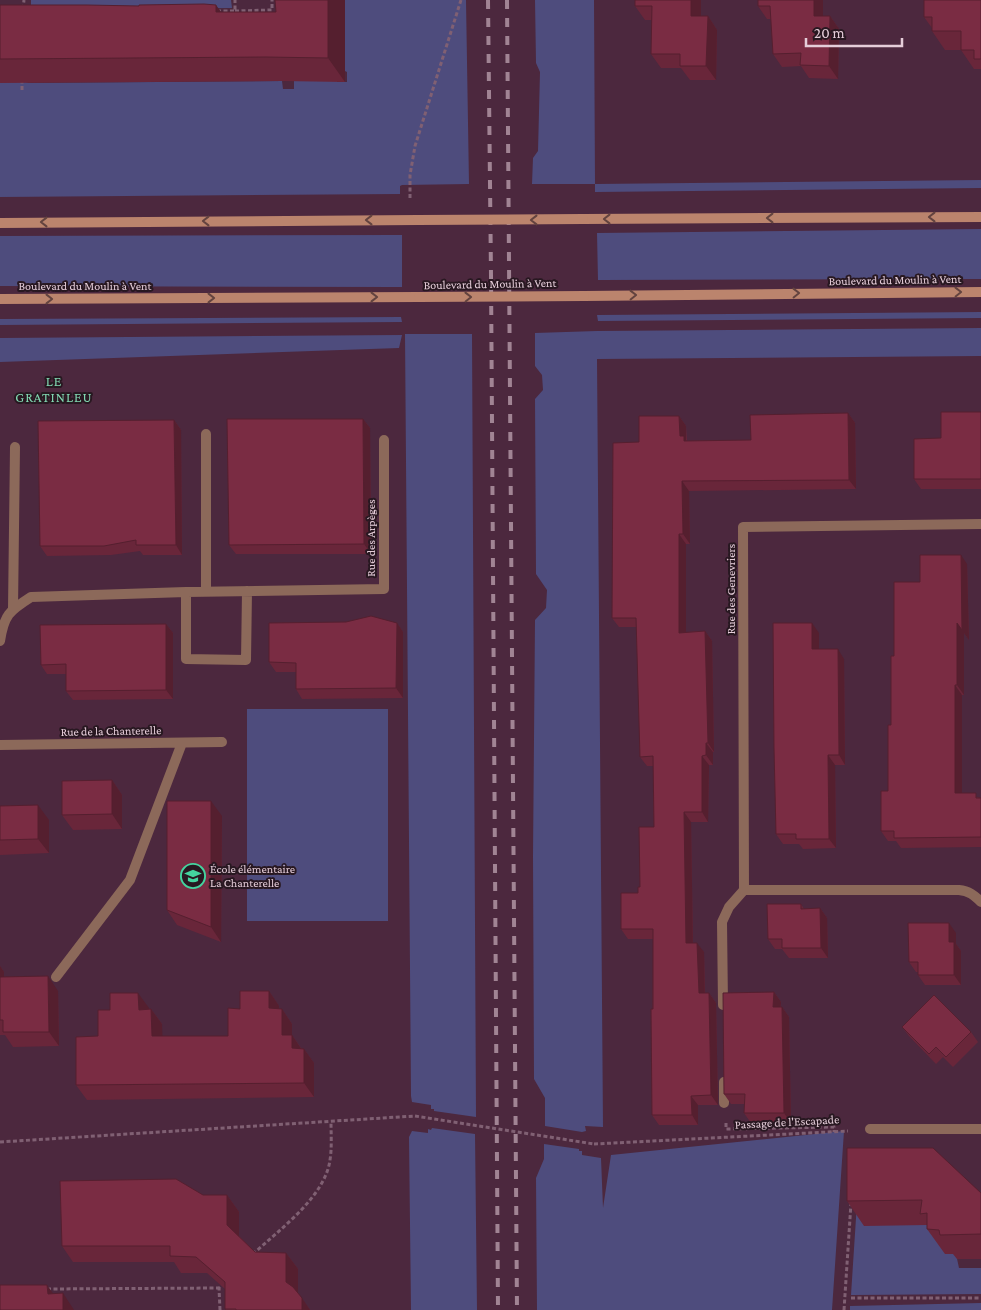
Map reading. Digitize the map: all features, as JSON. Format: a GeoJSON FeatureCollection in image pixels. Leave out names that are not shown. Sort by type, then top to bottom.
{"type":"FeatureCollection","features":[{"type":"Feature","properties":{"kind":"main road"},"geometry":{"type":"LineString","coordinates":[[0,223],[981,216]]}},
{"type":"Feature","properties":{"kind":"main road","name":"Boulevard du Moulin à Vent"},"geometry":{"type":"LineString","coordinates":[[0,299],[981,292]]}},
{"type":"Feature","properties":{"kind":"street"},"geometry":{"type":"LineString","coordinates":[[206,434],[206,591]]}},
{"type":"Feature","properties":{"kind":"street","name":"Rue des Arpèges"},"geometry":{"type":"LineString","coordinates":[[13,609],[31,597],[206,591],[384,589],[384,440]]}},
{"type":"Feature","properties":{"kind":"street"},"geometry":{"type":"LineString","coordinates":[[0,641],[3,623],[13,609],[15,447]]}},
{"type":"Feature","properties":{"kind":"street","name":"Rue des Genevriers"},"geometry":{"type":"LineString","coordinates":[[744,890],[743,527],[981,524]]}},
{"type":"Feature","properties":{"kind":"street"},"geometry":{"type":"LineString","coordinates":[[186,592],[186,660],[246,660],[247,591]]}},
{"type":"Feature","properties":{"kind":"street","name":"Rue de la Chanterelle"},"geometry":{"type":"LineString","coordinates":[[0,744],[222,742]]}},
{"type":"Feature","properties":{"kind":"street"},"geometry":{"type":"LineString","coordinates":[[56,977],[130,880],[182,743]]}},
{"type":"Feature","properties":{"kind":"street"},"geometry":{"type":"LineString","coordinates":[[723,1018],[722,922],[729,907],[744,890],[966,890],[974,894],[981,902]]}},
{"type":"Feature","properties":{"kind":"street"},"geometry":{"type":"LineString","coordinates":[[724,1075],[724,1103]]}},
{"type":"Feature","properties":{"kind":"street"},"geometry":{"type":"LineString","coordinates":[[870,1129],[981,1128]]}},
{"type":"Feature","properties":{"kind":"path"},"geometry":{"type":"LineString","coordinates":[[23,15],[24,0]]}},
{"type":"Feature","properties":{"kind":"path"},"geometry":{"type":"LineString","coordinates":[[235,0],[236,11]]}},
{"type":"Feature","properties":{"kind":"path"},"geometry":{"type":"LineString","coordinates":[[216,11],[272,10],[272,0]]}},
{"type":"Feature","properties":{"kind":"path"},"geometry":{"type":"LineString","coordinates":[[410,198],[410,175],[414,146],[461,0]]}},
{"type":"Feature","properties":{"kind":"path"},"geometry":{"type":"LineString","coordinates":[[22,72],[22,90]]}},
{"type":"Feature","properties":{"kind":"path"},"geometry":{"type":"LineString","coordinates":[[724,1103],[726,1129],[834,1127],[834,1132]]}},
{"type":"Feature","properties":{"kind":"path","name":"Passage de l'Escapade"},"geometry":{"type":"LineString","coordinates":[[0,1142],[415,1116],[594,1144],[870,1129]]}},
{"type":"Feature","properties":{"kind":"path"},"geometry":{"type":"LineString","coordinates":[[251,1255],[304,1207],[324,1180],[330,1161],[331,1122]]}},
{"type":"Feature","properties":{"kind":"path"},"geometry":{"type":"LineString","coordinates":[[844,1310],[851,1200]]}},
{"type":"Feature","properties":{"kind":"path"},"geometry":{"type":"LineString","coordinates":[[40,1289],[219,1288],[228,1279]]}},
{"type":"Feature","properties":{"kind":"path"},"geometry":{"type":"LineString","coordinates":[[219,1288],[220,1310]]}},
{"type":"Feature","properties":{"kind":"path"},"geometry":{"type":"LineString","coordinates":[[851,1298],[981,1298]]}},
{"type":"Feature","properties":{"kind":"shaded area"},"geometry":{"type":"Polygon","coordinates":[[[31,0],[231,0],[232,8],[31,10],[31,0]]]}},
{"type":"Feature","properties":{"kind":"shaded area"},"geometry":{"type":"Polygon","coordinates":[[[345,0],[466,0],[469,184],[402,185],[400,186],[400,194],[0,197],[0,75],[29,83],[282,81],[283,89],[294,89],[294,81],[337,80],[337,82],[347,82],[347,72],[345,71],[345,0]]]}},
{"type":"Feature","properties":{"kind":"shaded area"},"geometry":{"type":"Polygon","coordinates":[[[535,0],[594,0],[595,184],[532,184],[533,158],[538,151],[540,72],[536,63],[535,0]]]}},
{"type":"Feature","properties":{"kind":"shaded area"},"geometry":{"type":"Polygon","coordinates":[[[981,180],[981,188],[595,192],[595,184],[981,180]]]}},
{"type":"Feature","properties":{"kind":"shaded area"},"geometry":{"type":"Polygon","coordinates":[[[981,229],[981,279],[598,280],[597,233],[981,229]]]}},
{"type":"Feature","properties":{"kind":"shaded area"},"geometry":{"type":"Polygon","coordinates":[[[402,235],[402,287],[0,286],[0,236],[402,235]]]}},
{"type":"Feature","properties":{"kind":"shaded area"},"geometry":{"type":"Polygon","coordinates":[[[981,312],[981,318],[598,321],[597,315],[981,312]]]}},
{"type":"Feature","properties":{"kind":"shaded area"},"geometry":{"type":"Polygon","coordinates":[[[401,317],[402,322],[0,325],[0,319],[401,317]]]}},
{"type":"Feature","properties":{"kind":"shaded area"},"geometry":{"type":"Polygon","coordinates":[[[981,328],[981,356],[597,359],[603,1127],[585,1126],[586,1131],[582,1132],[545,1126],[545,1098],[534,1079],[535,620],[546,608],[547,590],[536,574],[535,399],[543,390],[542,375],[535,366],[535,333],[981,328]]]}},
{"type":"Feature","properties":{"kind":"shaded area"},"geometry":{"type":"Polygon","coordinates":[[[405,334],[472,334],[476,1117],[434,1111],[434,1109],[431,1109],[431,1105],[412,1102],[411,1096],[405,334]]]}},
{"type":"Feature","properties":{"kind":"shaded area"},"geometry":{"type":"Polygon","coordinates":[[[402,335],[399,348],[0,362],[0,338],[402,335]]]}},
{"type":"Feature","properties":{"kind":"shaded area"},"geometry":{"type":"Polygon","coordinates":[[[247,709],[388,709],[388,921],[247,921],[247,709]]]}},
{"type":"Feature","properties":{"kind":"shaded area"},"geometry":{"type":"Polygon","coordinates":[[[432,1128],[475,1134],[477,1310],[411,1310],[409,1137],[412,1131],[428,1133],[428,1129],[431,1130],[432,1128]]]}},
{"type":"Feature","properties":{"kind":"shaded area"},"geometry":{"type":"Polygon","coordinates":[[[844,1131],[832,1310],[537,1310],[536,1178],[544,1159],[544,1144],[579,1149],[579,1151],[582,1151],[582,1155],[601,1158],[603,1208],[611,1155],[844,1131]]]}},
{"type":"Feature","properties":{"kind":"shaded area"},"geometry":{"type":"Polygon","coordinates":[[[859,1172],[934,1224],[956,1254],[959,1268],[981,1268],[981,1294],[851,1295],[859,1172]]]}},
{"type":"Feature","properties":{"kind":"shaded area"},"geometry":{"type":"Polygon","coordinates":[[[981,1303],[981,1310],[850,1310],[850,1306],[981,1303]]]}},
{"type":"Feature","properties":{"kind":"building"},"geometry":{"type":"Polygon","coordinates":[[[275,0],[328,0],[328,58],[0,59],[0,5],[139,6],[204,4],[216,5],[216,12],[276,12],[275,0]]]}},
{"type":"Feature","properties":{"kind":"building"},"geometry":{"type":"Polygon","coordinates":[[[635,0],[691,0],[691,16],[708,16],[706,66],[680,66],[680,54],[651,54],[652,6],[635,6],[635,0]]]}},
{"type":"Feature","properties":{"kind":"building"},"geometry":{"type":"Polygon","coordinates":[[[758,0],[814,0],[814,16],[830,16],[829,66],[800,65],[801,53],[773,54],[770,6],[758,6],[758,0]]]}},
{"type":"Feature","properties":{"kind":"building"},"geometry":{"type":"Polygon","coordinates":[[[924,0],[981,0],[981,59],[974,59],[974,50],[961,50],[961,31],[932,31],[932,17],[924,17],[924,0]]]}},
{"type":"Feature","properties":{"kind":"building"},"geometry":{"type":"Polygon","coordinates":[[[941,412],[981,412],[981,479],[914,479],[914,439],[941,438],[941,412]]]}},
{"type":"Feature","properties":{"kind":"building"},"geometry":{"type":"Polygon","coordinates":[[[848,413],[849,480],[682,481],[683,534],[679,534],[679,633],[705,631],[708,743],[706,743],[706,755],[702,756],[702,812],[684,812],[686,943],[697,943],[699,993],[709,993],[711,1095],[691,1096],[692,1115],[652,1115],[651,1009],[653,1009],[653,929],[621,929],[621,893],[638,893],[638,887],[640,887],[639,827],[654,827],[653,756],[640,757],[636,618],[612,618],[613,443],[639,442],[639,416],[679,416],[680,436],[684,436],[684,441],[751,440],[750,415],[848,413]]]}},
{"type":"Feature","properties":{"kind":"building"},"geometry":{"type":"Polygon","coordinates":[[[227,419],[363,419],[364,544],[229,545],[227,419]]]}},
{"type":"Feature","properties":{"kind":"building"},"geometry":{"type":"Polygon","coordinates":[[[174,420],[176,545],[136,545],[136,540],[104,546],[40,546],[38,421],[174,420]]]}},
{"type":"Feature","properties":{"kind":"building"},"geometry":{"type":"Polygon","coordinates":[[[920,555],[961,555],[962,630],[957,623],[955,793],[976,793],[976,798],[981,798],[981,837],[894,838],[894,831],[881,831],[881,791],[888,791],[888,725],[891,725],[891,656],[894,656],[894,582],[920,582],[920,555]]]}},
{"type":"Feature","properties":{"kind":"building"},"geometry":{"type":"Polygon","coordinates":[[[371,616],[397,623],[396,688],[296,689],[296,663],[269,662],[269,623],[346,622],[371,616]]]}},
{"type":"Feature","properties":{"kind":"building"},"geometry":{"type":"Polygon","coordinates":[[[773,623],[812,623],[812,649],[838,649],[839,755],[828,755],[829,839],[796,839],[796,834],[776,834],[773,623]]]}},
{"type":"Feature","properties":{"kind":"building"},"geometry":{"type":"Polygon","coordinates":[[[166,624],[166,690],[66,691],[66,664],[41,665],[40,625],[166,624]]]}},
{"type":"Feature","properties":{"kind":"building"},"geometry":{"type":"Polygon","coordinates":[[[112,780],[112,814],[62,815],[62,781],[112,780]]]}},
{"type":"Feature","properties":{"kind":"building"},"geometry":{"type":"Polygon","coordinates":[[[167,801],[211,801],[211,927],[167,910],[167,801]]]}},
{"type":"Feature","properties":{"kind":"building"},"geometry":{"type":"Polygon","coordinates":[[[38,805],[38,839],[0,840],[0,806],[38,805]]]}},
{"type":"Feature","properties":{"kind":"building"},"geometry":{"type":"Polygon","coordinates":[[[767,904],[801,904],[801,909],[820,908],[821,948],[782,948],[782,939],[768,939],[767,904]]]}},
{"type":"Feature","properties":{"kind":"building"},"geometry":{"type":"Polygon","coordinates":[[[908,923],[949,923],[949,942],[954,942],[954,975],[918,975],[918,962],[909,962],[908,923]]]}},
{"type":"Feature","properties":{"kind":"building"},"geometry":{"type":"Polygon","coordinates":[[[48,976],[49,1032],[3,1032],[3,1020],[0,1020],[0,977],[48,976]]]}},
{"type":"Feature","properties":{"kind":"building"},"geometry":{"type":"Polygon","coordinates":[[[240,991],[269,991],[269,1008],[282,1009],[282,1035],[292,1035],[292,1048],[304,1049],[304,1083],[76,1085],[76,1037],[98,1036],[98,1010],[110,1010],[110,993],[138,993],[139,1010],[151,1009],[152,1036],[228,1036],[228,1008],[240,1009],[240,991]]]}},
{"type":"Feature","properties":{"kind":"building"},"geometry":{"type":"Polygon","coordinates":[[[774,992],[773,1007],[782,1007],[784,1113],[744,1113],[745,1094],[724,1094],[723,993],[774,992]]]}},
{"type":"Feature","properties":{"kind":"building"},"geometry":{"type":"Polygon","coordinates":[[[934,995],[971,1032],[946,1057],[936,1047],[929,1054],[902,1027],[934,995]]]}},
{"type":"Feature","properties":{"kind":"building"},"geometry":{"type":"Polygon","coordinates":[[[847,1148],[933,1148],[981,1193],[981,1234],[940,1235],[939,1230],[927,1229],[927,1213],[920,1214],[922,1200],[847,1201],[847,1148]]]}},
{"type":"Feature","properties":{"kind":"building"},"geometry":{"type":"Polygon","coordinates":[[[176,1179],[203,1195],[227,1195],[227,1225],[255,1252],[286,1253],[286,1282],[302,1298],[302,1310],[225,1309],[225,1282],[196,1257],[170,1256],[170,1246],[62,1246],[60,1181],[176,1179]]]}},
{"type":"Feature","properties":{"kind":"building"},"geometry":{"type":"Polygon","coordinates":[[[0,1285],[47,1285],[48,1294],[63,1293],[63,1310],[0,1310],[0,1285]]]}},
{"type":"Feature","properties":{"kind":"railway"},"geometry":{"type":"LineString","coordinates":[[488,0],[498,1310]]}},
{"type":"Feature","properties":{"kind":"railway"},"geometry":{"type":"LineString","coordinates":[[507,0],[517,1310]]}},
{"type":"Feature","properties":{"kind":"place","name":"École élémentaire La Chanterelle"},"geometry":{"type":"Point","coordinates":[193,876]}},
{"type":"Feature","properties":{"kind":"district","name":"LE GRATINLEU"},"geometry":{"type":"Point","coordinates":[54,390]}}]}
